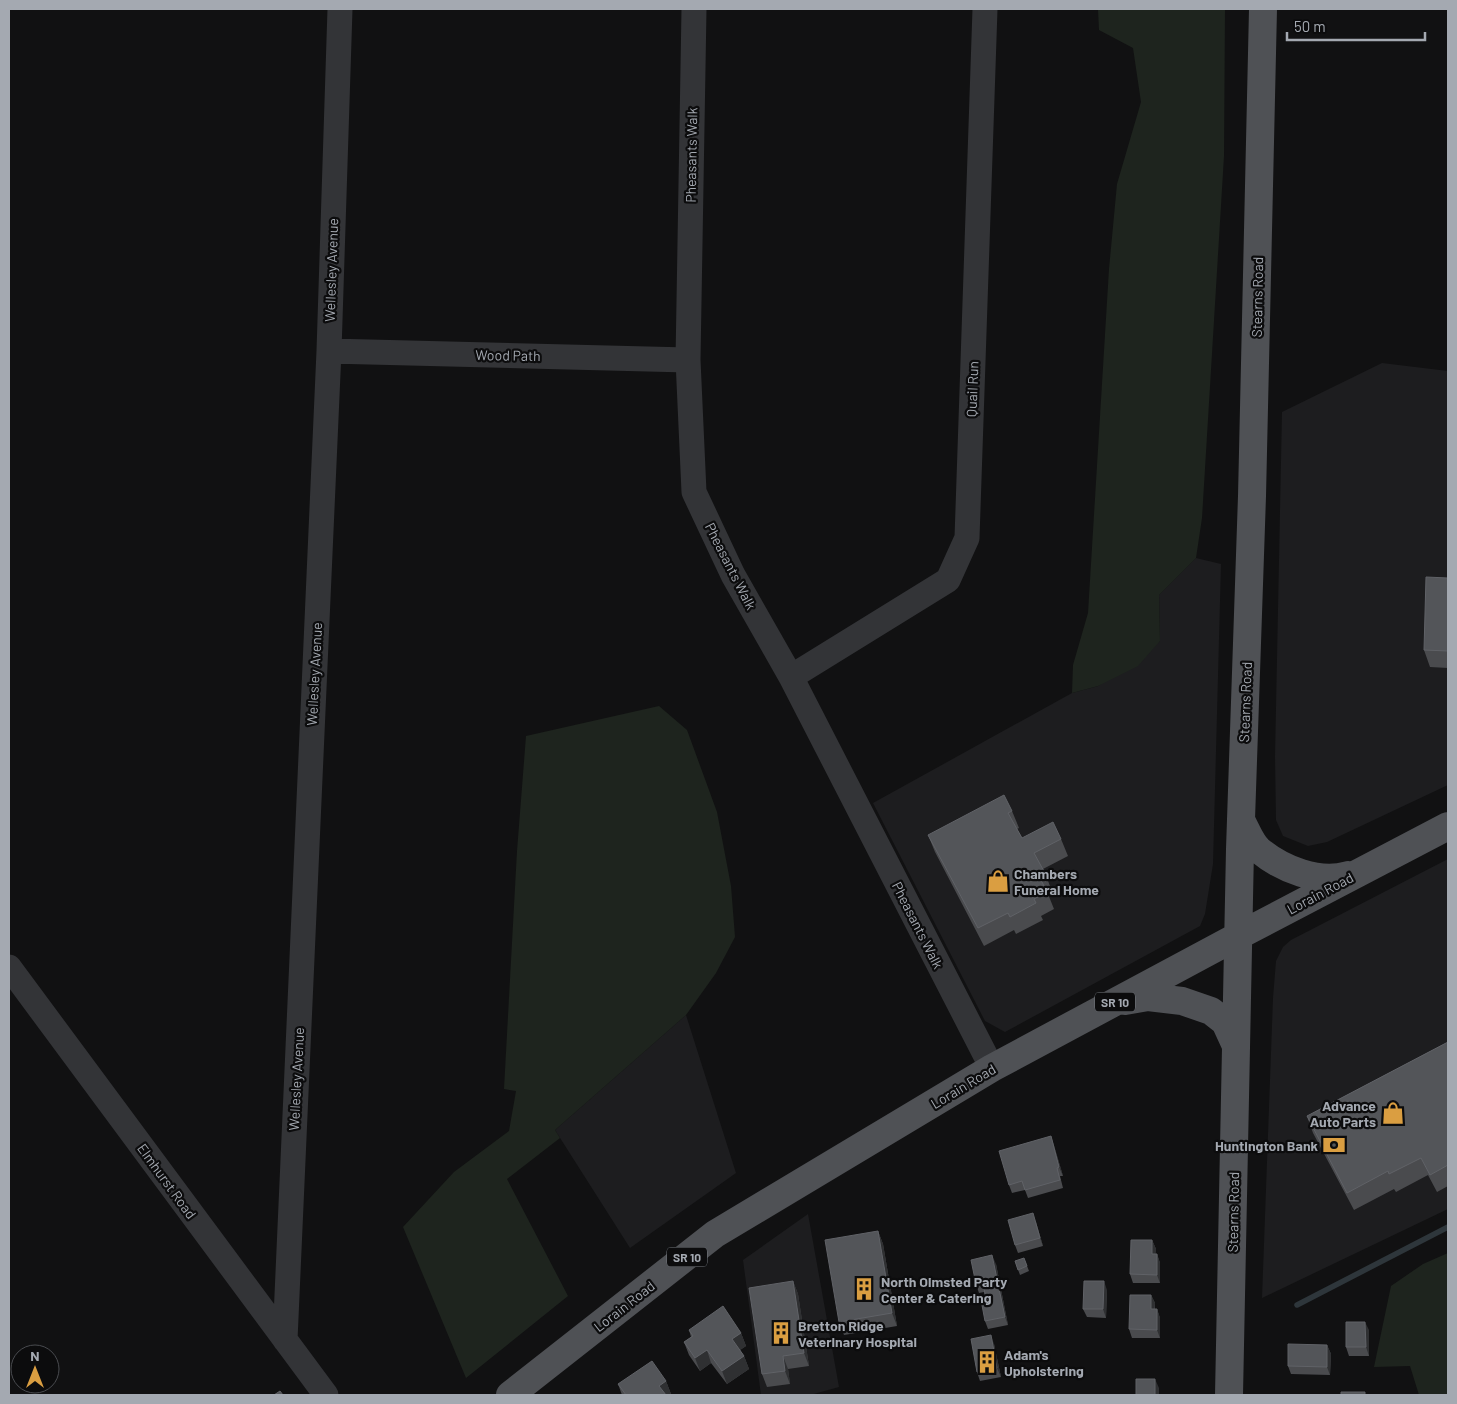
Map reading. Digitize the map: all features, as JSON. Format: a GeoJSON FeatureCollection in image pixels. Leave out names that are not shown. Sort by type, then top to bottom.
{"type":"FeatureCollection","features":[{"type":"Feature","properties":{"kind":"main road","name":"Stearns Road"},"geometry":{"type":"LineString","coordinates":[[1229,1395],[1240,820],[1252,496],[1263,9]]}},
{"type":"Feature","properties":{"kind":"main road"},"geometry":{"type":"LineString","coordinates":[[1240,820],[1257,849],[1284,866],[1309,875],[1337,878],[1362,871]]}},
{"type":"Feature","properties":{"kind":"main road","name":"Lorain Road"},"geometry":{"type":"LineString","coordinates":[[510,1395],[715,1234],[992,1068],[1448,826]]}},
{"type":"Feature","properties":{"kind":"main road"},"geometry":{"type":"LineString","coordinates":[[1114,1003],[1148,997],[1182,1001],[1211,1012],[1225,1022],[1236,1046]]}},
{"type":"Feature","properties":{"kind":"street","name":"Wellesley Avenue"},"geometry":{"type":"LineString","coordinates":[[285,1340],[329,351],[340,9]]}},
{"type":"Feature","properties":{"kind":"street","name":"Pheasants Walk"},"geometry":{"type":"LineString","coordinates":[[694,9],[688,360],[694,492],[733,575],[791,677],[992,1068]]}},
{"type":"Feature","properties":{"kind":"street","name":"Quail Run"},"geometry":{"type":"LineString","coordinates":[[791,677],[948,580],[967,538],[984,9]]}},
{"type":"Feature","properties":{"kind":"street","name":"Wood Path"},"geometry":{"type":"LineString","coordinates":[[329,351],[688,360]]}},
{"type":"Feature","properties":{"kind":"street","name":"Elmhurst Road"},"geometry":{"type":"LineString","coordinates":[[9,967],[326,1395]]}},
{"type":"Feature","properties":{"kind":"shaded area"},"geometry":{"type":"Polygon","coordinates":[[[1098,9],[1225,9],[1224,156],[1202,518],[1196,558],[1159,595],[1160,641],[1138,666],[1098,686],[1072,693],[1073,665],[1088,613],[1109,269],[1117,184],[1141,102],[1133,48],[1099,30],[1098,9]]]}},
{"type":"Feature","properties":{"kind":"shaded area"},"geometry":{"type":"Polygon","coordinates":[[[1382,363],[1448,371],[1448,785],[1327,842],[1308,846],[1283,836],[1276,820],[1275,757],[1282,412],[1382,363]]]}},
{"type":"Feature","properties":{"kind":"shaded area"},"geometry":{"type":"Polygon","coordinates":[[[1196,558],[1221,564],[1213,864],[1205,914],[1200,926],[1005,1032],[985,1021],[873,803],[1072,693],[1098,686],[1160,641],[1159,595],[1196,558]]]}},
{"type":"Feature","properties":{"kind":"shaded area"},"geometry":{"type":"Polygon","coordinates":[[[659,706],[687,730],[717,812],[731,886],[735,937],[716,973],[686,1015],[555,1130],[560,1138],[507,1179],[568,1296],[466,1378],[403,1227],[454,1172],[509,1131],[516,1091],[504,1089],[517,851],[526,736],[659,706]]]}},
{"type":"Feature","properties":{"kind":"shaded area"},"geometry":{"type":"Polygon","coordinates":[[[1448,859],[1448,1209],[1262,1298],[1276,961],[1283,947],[1291,940],[1448,859]]]}},
{"type":"Feature","properties":{"kind":"shaded area"},"geometry":{"type":"Polygon","coordinates":[[[686,1015],[736,1173],[630,1248],[555,1130],[686,1015]]]}},
{"type":"Feature","properties":{"kind":"shaded area"},"geometry":{"type":"Polygon","coordinates":[[[808,1214],[839,1387],[810,1395],[761,1395],[743,1260],[808,1214]]]}},
{"type":"Feature","properties":{"kind":"shaded area"},"geometry":{"type":"Polygon","coordinates":[[[1448,1253],[1448,1395],[1419,1395],[1410,1366],[1374,1367],[1391,1286],[1423,1264],[1448,1253]]]}},
{"type":"Feature","properties":{"kind":"building"},"geometry":{"type":"Polygon","coordinates":[[[1426,577],[1448,578],[1448,651],[1424,650],[1426,577]]]}},
{"type":"Feature","properties":{"kind":"building","name":"Chambers Funeral Home"},"geometry":{"type":"Polygon","coordinates":[[[1004,795],[1012,811],[1008,813],[1022,838],[1053,822],[1061,839],[1034,853],[1046,875],[1040,878],[1047,892],[1034,899],[1036,903],[1010,917],[1008,913],[978,928],[928,835],[1004,795]]]}},
{"type":"Feature","properties":{"kind":"building"},"geometry":{"type":"Polygon","coordinates":[[[1448,1042],[1448,1165],[1430,1175],[1421,1158],[1389,1174],[1388,1171],[1347,1193],[1307,1116],[1448,1042]]]}},
{"type":"Feature","properties":{"kind":"building"},"geometry":{"type":"Polygon","coordinates":[[[1051,1136],[1059,1167],[1057,1168],[1060,1180],[1025,1190],[1022,1181],[1009,1185],[999,1151],[1051,1136]]]}},
{"type":"Feature","properties":{"kind":"building"},"geometry":{"type":"Polygon","coordinates":[[[1033,1213],[1040,1238],[1015,1245],[1008,1220],[1033,1213]]]}},
{"type":"Feature","properties":{"kind":"building","name":"North Olmsted Party Center & Catering"},"geometry":{"type":"Polygon","coordinates":[[[878,1231],[892,1313],[839,1322],[825,1240],[878,1231]]]}},
{"type":"Feature","properties":{"kind":"building"},"geometry":{"type":"Polygon","coordinates":[[[1131,1240],[1152,1240],[1152,1254],[1157,1254],[1157,1275],[1130,1274],[1131,1240]]]}},
{"type":"Feature","properties":{"kind":"building"},"geometry":{"type":"Polygon","coordinates":[[[992,1255],[1005,1317],[985,1321],[981,1300],[986,1299],[983,1283],[976,1284],[971,1260],[992,1255]]]}},
{"type":"Feature","properties":{"kind":"building"},"geometry":{"type":"Polygon","coordinates":[[[1024,1258],[1027,1266],[1018,1270],[1015,1261],[1024,1258]]]}},
{"type":"Feature","properties":{"kind":"building","name":"Bretton Ridge Veterinary Hospital"},"geometry":{"type":"Polygon","coordinates":[[[793,1281],[804,1353],[783,1356],[785,1371],[762,1374],[749,1288],[793,1281]]]}},
{"type":"Feature","properties":{"kind":"building"},"geometry":{"type":"Polygon","coordinates":[[[1084,1281],[1104,1281],[1103,1309],[1083,1309],[1084,1281]]]}},
{"type":"Feature","properties":{"kind":"building"},"geometry":{"type":"Polygon","coordinates":[[[1130,1295],[1151,1295],[1151,1309],[1157,1309],[1157,1330],[1129,1329],[1130,1295]]]}},
{"type":"Feature","properties":{"kind":"building"},"geometry":{"type":"Polygon","coordinates":[[[723,1306],[741,1333],[732,1339],[744,1356],[722,1371],[707,1350],[695,1358],[684,1342],[693,1336],[689,1330],[723,1306]]]}},
{"type":"Feature","properties":{"kind":"building"},"geometry":{"type":"Polygon","coordinates":[[[1346,1322],[1365,1322],[1366,1347],[1346,1347],[1346,1322]]]}},
{"type":"Feature","properties":{"kind":"building","name":"Adam's Upholstering"},"geometry":{"type":"Polygon","coordinates":[[[991,1335],[997,1368],[977,1372],[971,1339],[991,1335]]]}},
{"type":"Feature","properties":{"kind":"building"},"geometry":{"type":"Polygon","coordinates":[[[1288,1344],[1327,1345],[1327,1367],[1288,1366],[1288,1344]]]}},
{"type":"Feature","properties":{"kind":"building"},"geometry":{"type":"Polygon","coordinates":[[[652,1361],[666,1381],[659,1386],[666,1395],[626,1395],[618,1384],[652,1361]]]}},
{"type":"Feature","properties":{"kind":"building"},"geometry":{"type":"Polygon","coordinates":[[[1136,1379],[1155,1379],[1155,1395],[1136,1395],[1136,1379]]]}},
{"type":"Feature","properties":{"kind":"building"},"geometry":{"type":"Polygon","coordinates":[[[280,1391],[283,1395],[274,1395],[280,1391]]]}},
{"type":"Feature","properties":{"kind":"building"},"geometry":{"type":"Polygon","coordinates":[[[1341,1392],[1365,1392],[1365,1395],[1341,1395],[1341,1392]]]}},
{"type":"Feature","properties":{"kind":"waterway"},"geometry":{"type":"LineString","coordinates":[[1297,1305],[1448,1227]]}},
{"type":"Feature","properties":{"kind":"place","name":"Chambers Funeral Home"},"geometry":{"type":"Point","coordinates":[998,881]}},
{"type":"Feature","properties":{"kind":"place","name":"Advance Auto Parts"},"geometry":{"type":"Point","coordinates":[1393,1113]}},
{"type":"Feature","properties":{"kind":"place","name":"Huntington Bank"},"geometry":{"type":"Point","coordinates":[1334,1145]}},
{"type":"Feature","properties":{"kind":"place","name":"North Olmsted Party Center & Catering"},"geometry":{"type":"Point","coordinates":[864,1289]}},
{"type":"Feature","properties":{"kind":"place","name":"Bretton Ridge Veterinary Hospital"},"geometry":{"type":"Point","coordinates":[781,1333]}},
{"type":"Feature","properties":{"kind":"place","name":"Adam's Upholstering"},"geometry":{"type":"Point","coordinates":[987,1362]}}]}
